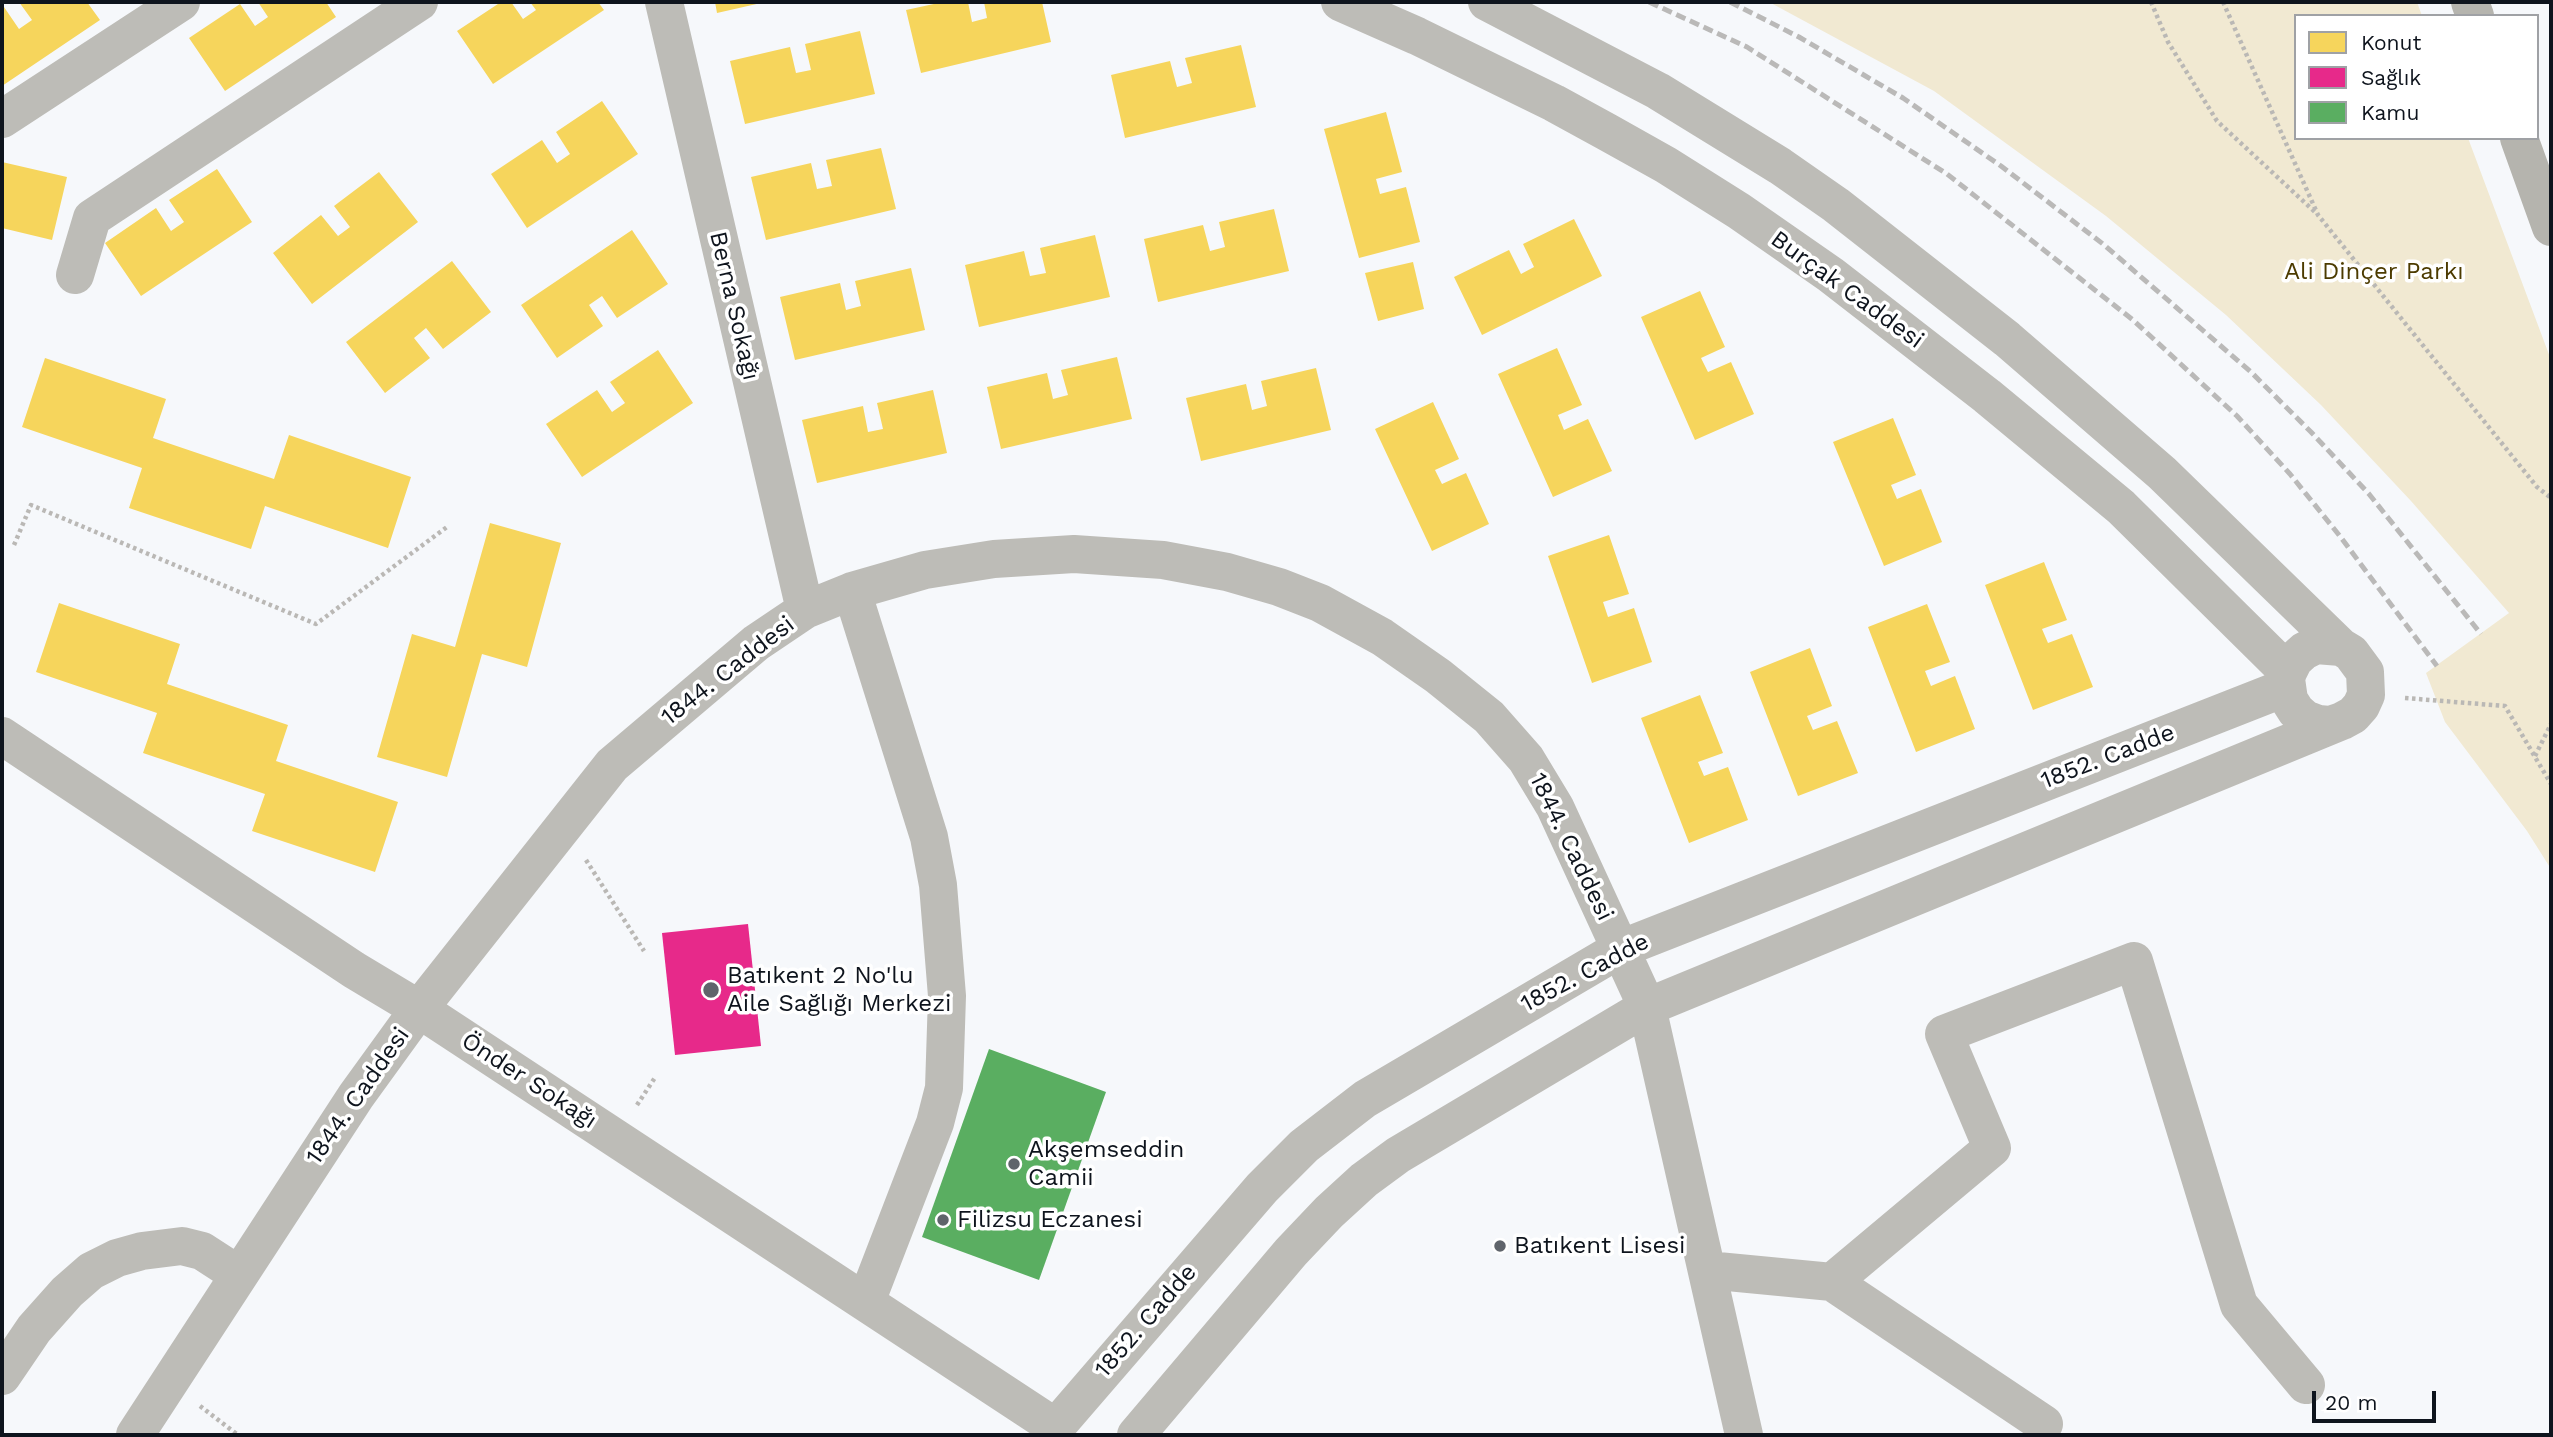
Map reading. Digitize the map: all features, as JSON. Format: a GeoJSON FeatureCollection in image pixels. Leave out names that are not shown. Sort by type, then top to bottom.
{"type":"FeatureCollection","features":[{"type":"Feature","properties":{"kind":"main road"},"geometry":{"type":"LineString","coordinates":[[2520,140],[2551,228]]}},
{"type":"Feature","properties":{"kind":"street"},"geometry":{"type":"LineString","coordinates":[[2,119],[181,2]]}},
{"type":"Feature","properties":{"kind":"street"},"geometry":{"type":"LineString","coordinates":[[75,275],[92,218],[419,2]]}},
{"type":"Feature","properties":{"kind":"street","name":"Berna Sokağı"},"geometry":{"type":"LineString","coordinates":[[664,2],[805,610]]}},
{"type":"Feature","properties":{"kind":"street","name":"Burçak Caddesi"},"geometry":{"type":"LineString","coordinates":[[1340,2],[1418,36],[1586,120],[1666,165],[1821,268],[1977,388],[2121,507],[2287,679],[2289,699],[2305,719],[2330,725],[2354,708]]}},
{"type":"Feature","properties":{"kind":"street"},"geometry":{"type":"LineString","coordinates":[[1136,1435],[1291,1252],[1364,1180],[1398,1156],[1647,1007],[2354,708],[2365,671],[2351,653],[2341,647],[2162,473],[2007,339],[1836,205],[1769,159],[1658,91],[1487,2]]}},
{"type":"Feature","properties":{"kind":"street","name":"1844. Caddesi"},"geometry":{"type":"LineString","coordinates":[[135,1435],[356,1096],[419,1009],[599,779],[628,751],[757,643],[805,610],[852,591],[925,570],[993,559],[1074,554],[1163,560],[1227,572],[1279,587],[1320,603],[1382,638],[1438,676],[1489,717],[1526,759],[1555,807],[1647,1007],[1744,1435]]}},
{"type":"Feature","properties":{"kind":"street"},"geometry":{"type":"LineString","coordinates":[[852,591],[929,837],[938,885],[947,996],[944,1088],[935,1123],[866,1302]]}},
{"type":"Feature","properties":{"kind":"street"},"geometry":{"type":"LineString","coordinates":[[2287,679],[2294,660],[2304,651],[2316,645],[2341,647]]}},
{"type":"Feature","properties":{"kind":"street","name":"1852. Cadde"},"geometry":{"type":"LineString","coordinates":[[1052,1431],[1256,1195],[1329,1125],[1365,1099],[1620,949],[2287,679]]}},
{"type":"Feature","properties":{"kind":"street","name":"Önder Sokağı"},"geometry":{"type":"LineString","coordinates":[[2,736],[354,970],[419,1009],[866,1302],[1052,1431]]}},
{"type":"Feature","properties":{"kind":"street"},"geometry":{"type":"LineString","coordinates":[[1832,1282],[1992,1148],[1944,1034],[2134,961],[2239,1305],[2305,1385]]}},
{"type":"Feature","properties":{"kind":"street"},"geometry":{"type":"LineString","coordinates":[[2,1376],[34,1329],[67,1292],[91,1271],[117,1258],[142,1251],[183,1246],[202,1251],[239,1275]]}},
{"type":"Feature","properties":{"kind":"street"},"geometry":{"type":"LineString","coordinates":[[1707,1270],[1832,1282],[2044,1424]]}},
{"type":"Feature","properties":{"kind":"path"},"geometry":{"type":"LineString","coordinates":[[2151,2],[2168,42],[2217,121],[2318,215],[2537,487],[2551,498]]}},
{"type":"Feature","properties":{"kind":"path"},"geometry":{"type":"LineString","coordinates":[[2223,2],[2318,215]]}},
{"type":"Feature","properties":{"kind":"path"},"geometry":{"type":"LineString","coordinates":[[14,545],[31,505],[316,624],[447,527]]}},
{"type":"Feature","properties":{"kind":"path"},"geometry":{"type":"LineString","coordinates":[[2354,708],[2505,706],[2551,784]]}},
{"type":"Feature","properties":{"kind":"path"},"geometry":{"type":"LineString","coordinates":[[2535,756],[2551,724]]}},
{"type":"Feature","properties":{"kind":"path"},"geometry":{"type":"LineString","coordinates":[[564,824],[643,951]]}},
{"type":"Feature","properties":{"kind":"green space","name":"Ali Dinçer Parkı"},"geometry":{"type":"Polygon","coordinates":[[[1769,2],[2417,2],[2421,14],[2294,14],[2294,140],[2469,140],[2551,360],[2551,869],[2527,831],[2445,722],[2426,673],[2509,613],[2411,501],[2321,405],[2226,315],[2106,216],[1934,91],[1769,2]]]}},
{"type":"Feature","properties":{"kind":"building: Konut"},"geometry":{"type":"Polygon","coordinates":[[[19,2],[87,2],[100,20],[2,86],[2,8],[4,7],[19,29],[32,20],[19,2]]]}},
{"type":"Feature","properties":{"kind":"building: Konut"},"geometry":{"type":"Polygon","coordinates":[[[258,2],[326,2],[336,17],[225,91],[189,38],[240,4],[255,26],[268,17],[258,2]]]}},
{"type":"Feature","properties":{"kind":"building: Konut"},"geometry":{"type":"Polygon","coordinates":[[[501,2],[511,2],[523,19],[536,10],[530,2],[598,2],[604,10],[493,84],[457,31],[501,2]]]}},
{"type":"Feature","properties":{"kind":"building: Konut"},"geometry":{"type":"Polygon","coordinates":[[[715,2],[761,2],[761,3],[717,13],[715,2]]]}},
{"type":"Feature","properties":{"kind":"building: Konut"},"geometry":{"type":"Polygon","coordinates":[[[943,2],[968,2],[972,22],[987,18],[984,2],[1042,2],[1051,42],[921,73],[906,10],[943,2]]]}},
{"type":"Feature","properties":{"kind":"building: Konut"},"geometry":{"type":"Polygon","coordinates":[[[860,31],[875,94],[745,124],[730,61],[790,47],[796,73],[811,70],[805,44],[860,31]]]}},
{"type":"Feature","properties":{"kind":"building: Konut"},"geometry":{"type":"Polygon","coordinates":[[[1241,45],[1256,107],[1125,138],[1111,75],[1170,61],[1177,87],[1192,83],[1185,58],[1241,45]]]}},
{"type":"Feature","properties":{"kind":"building: Konut"},"geometry":{"type":"Polygon","coordinates":[[[602,101],[638,154],[527,228],[491,174],[542,140],[557,163],[570,154],[556,132],[602,101]]]}},
{"type":"Feature","properties":{"kind":"building: Konut"},"geometry":{"type":"Polygon","coordinates":[[[1386,112],[1402,172],[1376,179],[1380,194],[1406,187],[1420,242],[1359,258],[1324,129],[1386,112]]]}},
{"type":"Feature","properties":{"kind":"building: Konut"},"geometry":{"type":"Polygon","coordinates":[[[881,148],[896,209],[766,240],[751,177],[811,163],[817,189],[832,186],[826,160],[881,148]]]}},
{"type":"Feature","properties":{"kind":"building: Konut"},"geometry":{"type":"Polygon","coordinates":[[[2,162],[67,177],[52,240],[2,228],[2,162]]]}},
{"type":"Feature","properties":{"kind":"building: Konut"},"geometry":{"type":"Polygon","coordinates":[[[217,169],[252,222],[141,296],[105,243],[156,208],[171,231],[184,222],[169,200],[217,169]]]}},
{"type":"Feature","properties":{"kind":"building: Konut"},"geometry":{"type":"Polygon","coordinates":[[[379,172],[418,222],[312,304],[273,253],[321,215],[338,236],[350,227],[334,206],[379,172]]]}},
{"type":"Feature","properties":{"kind":"building: Konut"},"geometry":{"type":"Polygon","coordinates":[[[1274,209],[1289,271],[1158,302],[1144,239],[1203,225],[1210,251],[1225,247],[1219,222],[1274,209]]]}},
{"type":"Feature","properties":{"kind":"building: Konut"},"geometry":{"type":"Polygon","coordinates":[[[1574,219],[1602,276],[1482,335],[1454,277],[1509,250],[1521,274],[1534,267],[1523,244],[1574,219]]]}},
{"type":"Feature","properties":{"kind":"building: Konut"},"geometry":{"type":"Polygon","coordinates":[[[632,230],[668,284],[617,318],[602,296],[589,305],[603,326],[557,358],[521,305],[632,230]]]}},
{"type":"Feature","properties":{"kind":"building: Konut"},"geometry":{"type":"Polygon","coordinates":[[[1095,235],[1110,297],[979,327],[965,265],[1024,251],[1030,276],[1046,273],[1040,248],[1095,235]]]}},
{"type":"Feature","properties":{"kind":"building: Konut"},"geometry":{"type":"Polygon","coordinates":[[[452,261],[491,312],[443,349],[426,328],[414,338],[430,358],[385,393],[346,342],[452,261]]]}},
{"type":"Feature","properties":{"kind":"building: Konut"},"geometry":{"type":"Polygon","coordinates":[[[1413,262],[1424,309],[1378,321],[1365,273],[1413,262]]]}},
{"type":"Feature","properties":{"kind":"building: Konut"},"geometry":{"type":"Polygon","coordinates":[[[911,268],[925,330],[795,360],[780,297],[840,283],[846,310],[861,306],[855,281],[911,268]]]}},
{"type":"Feature","properties":{"kind":"building: Konut"},"geometry":{"type":"Polygon","coordinates":[[[1700,291],[1725,347],[1701,358],[1708,372],[1731,362],[1754,414],[1695,440],[1641,317],[1700,291]]]}},
{"type":"Feature","properties":{"kind":"building: Konut"},"geometry":{"type":"Polygon","coordinates":[[[1557,348],[1582,405],[1558,415],[1564,430],[1588,419],[1612,471],[1553,497],[1498,374],[1557,348]]]}},
{"type":"Feature","properties":{"kind":"building: Konut"},"geometry":{"type":"Polygon","coordinates":[[[658,350],[693,403],[582,477],[546,424],[597,390],[612,412],[625,403],[610,382],[658,350]]]}},
{"type":"Feature","properties":{"kind":"building: Konut"},"geometry":{"type":"Polygon","coordinates":[[[1117,357],[1132,419],[1001,449],[987,387],[1047,373],[1053,399],[1068,395],[1061,370],[1117,357]]]}},
{"type":"Feature","properties":{"kind":"building: Konut"},"geometry":{"type":"Polygon","coordinates":[[[45,358],[166,399],[153,438],[274,479],[289,435],[411,477],[388,548],[265,506],[251,549],[129,508],[142,468],[22,427],[45,358]]]}},
{"type":"Feature","properties":{"kind":"building: Konut"},"geometry":{"type":"Polygon","coordinates":[[[1316,368],[1331,430],[1201,461],[1186,398],[1246,384],[1252,410],[1267,406],[1261,381],[1316,368]]]}},
{"type":"Feature","properties":{"kind":"building: Konut"},"geometry":{"type":"Polygon","coordinates":[[[933,390],[947,453],[817,483],[802,420],[863,406],[868,432],[883,429],[877,403],[933,390]]]}},
{"type":"Feature","properties":{"kind":"building: Konut"},"geometry":{"type":"Polygon","coordinates":[[[1433,402],[1459,459],[1435,470],[1442,484],[1466,473],[1489,524],[1432,551],[1375,429],[1433,402]]]}},
{"type":"Feature","properties":{"kind":"building: Konut"},"geometry":{"type":"Polygon","coordinates":[[[1893,418],[1916,475],[1891,485],[1897,499],[1921,489],[1942,542],[1884,566],[1833,442],[1893,418]]]}},
{"type":"Feature","properties":{"kind":"building: Konut"},"geometry":{"type":"Polygon","coordinates":[[[490,523],[561,543],[527,667],[482,654],[447,777],[377,757],[412,634],[455,647],[490,523]]]}},
{"type":"Feature","properties":{"kind":"building: Konut"},"geometry":{"type":"Polygon","coordinates":[[[1609,535],[1629,594],[1603,602],[1608,617],[1634,608],[1652,662],[1592,683],[1548,556],[1609,535]]]}},
{"type":"Feature","properties":{"kind":"building: Konut"},"geometry":{"type":"Polygon","coordinates":[[[2044,562],[2067,620],[2042,629],[2048,643],[2072,634],[2093,687],[2033,710],[1985,585],[2044,562]]]}},
{"type":"Feature","properties":{"kind":"building: Konut"},"geometry":{"type":"Polygon","coordinates":[[[59,603],[180,644],[167,684],[288,725],[276,761],[398,802],[375,872],[252,831],[265,794],[143,753],[157,713],[36,672],[59,603]]]}},
{"type":"Feature","properties":{"kind":"building: Konut"},"geometry":{"type":"Polygon","coordinates":[[[1927,604],[1950,662],[1925,671],[1931,686],[1955,676],[1975,729],[1916,752],[1868,627],[1927,604]]]}},
{"type":"Feature","properties":{"kind":"building: Konut"},"geometry":{"type":"Polygon","coordinates":[[[1810,648],[1832,706],[1807,716],[1813,730],[1837,721],[1858,773],[1798,796],[1750,672],[1810,648]]]}},
{"type":"Feature","properties":{"kind":"building: Konut"},"geometry":{"type":"Polygon","coordinates":[[[1700,695],[1723,753],[1698,762],[1704,776],[1728,767],[1748,820],[1689,843],[1641,718],[1700,695]]]}},
{"type":"Feature","properties":{"kind":"building: Sağlık","name":"Batıkent 2 No'lu Aile Sağlığı Merkezi"},"geometry":{"type":"Polygon","coordinates":[[[748,924],[761,1046],[675,1055],[662,933],[748,924]]]}},
{"type":"Feature","properties":{"kind":"building: Kamu","name":"Akşemseddin Camii"},"geometry":{"type":"Polygon","coordinates":[[[989,1049],[1106,1092],[1039,1280],[922,1237],[989,1049]]]}},
{"type":"Feature","properties":{"kind":"railway"},"geometry":{"type":"LineString","coordinates":[[1649,2],[1747,47],[1947,174],[2133,320],[2237,416],[2290,474],[2437,666]]}},
{"type":"Feature","properties":{"kind":"railway"},"geometry":{"type":"LineString","coordinates":[[1730,2],[1799,37],[1903,98],[2001,166],[2103,244],[2251,372],[2311,432],[2369,494],[2481,634]]}},
{"type":"Feature","properties":{"kind":"place","name":"Batıkent 2 No'lu Aile Sağlığı Merkezi"},"geometry":{"type":"Point","coordinates":[711,990]}},
{"type":"Feature","properties":{"kind":"place","name":"Akşemseddin Camii"},"geometry":{"type":"Point","coordinates":[1014,1164]}},
{"type":"Feature","properties":{"kind":"place","name":"Filizsu Eczanesi"},"geometry":{"type":"Point","coordinates":[943,1220]}},
{"type":"Feature","properties":{"kind":"place","name":"Batıkent Lisesi"},"geometry":{"type":"Point","coordinates":[1500,1246]}}]}
